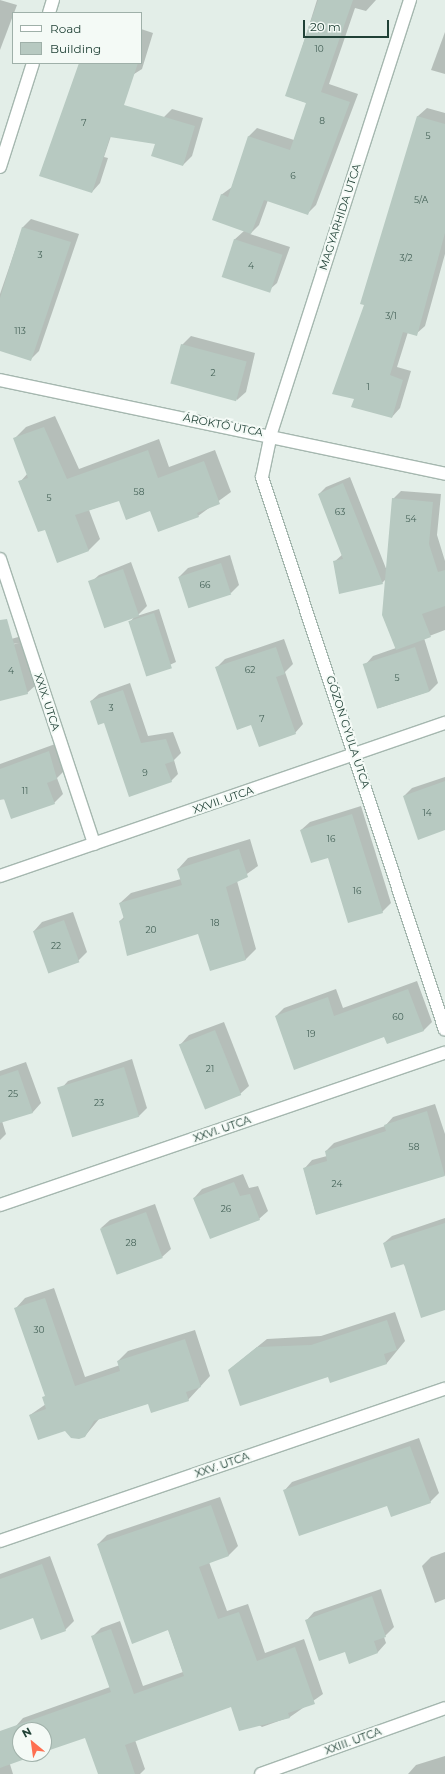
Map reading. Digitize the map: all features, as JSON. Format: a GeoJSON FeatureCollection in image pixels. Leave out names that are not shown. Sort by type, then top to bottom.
{"type":"FeatureCollection","features":[{"type":"Feature","properties":{"kind":"street"},"geometry":{"type":"LineString","coordinates":[[49,12],[53,0]]}},
{"type":"Feature","properties":{"kind":"street","name":"MAGYARHIDA UTCA"},"geometry":{"type":"LineString","coordinates":[[271,434],[410,0]]}},
{"type":"Feature","properties":{"kind":"street"},"geometry":{"type":"LineString","coordinates":[[0,167],[33,64]]}},
{"type":"Feature","properties":{"kind":"street","name":"ÁROKTŐ UTCA"},"geometry":{"type":"LineString","coordinates":[[0,380],[271,434],[445,474]]}},
{"type":"Feature","properties":{"kind":"street","name":"GÓZON GYULA UTCA"},"geometry":{"type":"LineString","coordinates":[[271,434],[262,477],[357,755],[445,1030]]}},
{"type":"Feature","properties":{"kind":"street","name":"XXIX. UTCA"},"geometry":{"type":"LineString","coordinates":[[0,560],[94,844]]}},
{"type":"Feature","properties":{"kind":"street","name":"XXVII. UTCA"},"geometry":{"type":"LineString","coordinates":[[0,876],[357,755],[445,723]]}},
{"type":"Feature","properties":{"kind":"street","name":"XXVI. UTCA"},"geometry":{"type":"LineString","coordinates":[[0,1204],[445,1054]]}},
{"type":"Feature","properties":{"kind":"street","name":"XXV. UTCA"},"geometry":{"type":"LineString","coordinates":[[0,1541],[445,1389]]}},
{"type":"Feature","properties":{"kind":"street","name":"XXIII. UTCA"},"geometry":{"type":"LineString","coordinates":[[261,1774],[445,1708]]}},
{"type":"Feature","properties":{"kind":"building"},"geometry":{"type":"Polygon","coordinates":[[[318,0],[353,0],[321,92],[350,102],[308,215],[264,200],[251,234],[212,220],[221,194],[228,197],[248,136],[290,150],[306,103],[285,96],[318,0]]]}},
{"type":"Feature","properties":{"kind":"building"},"geometry":{"type":"Polygon","coordinates":[[[79,64],[138,64],[124,105],[195,126],[183,166],[151,156],[155,144],[110,137],[92,193],[39,176],[79,64]]]}},
{"type":"Feature","properties":{"kind":"building"},"geometry":{"type":"Polygon","coordinates":[[[417,116],[445,124],[445,233],[417,336],[403,332],[390,375],[403,380],[392,418],[351,407],[354,399],[332,394],[364,305],[360,304],[417,116]]]}},
{"type":"Feature","properties":{"kind":"building"},"geometry":{"type":"Polygon","coordinates":[[[22,227],[71,242],[31,361],[0,351],[0,298],[22,227]]]}},
{"type":"Feature","properties":{"kind":"building"},"geometry":{"type":"Polygon","coordinates":[[[234,239],[283,255],[270,293],[222,277],[234,239]]]}},
{"type":"Feature","properties":{"kind":"building"},"geometry":{"type":"Polygon","coordinates":[[[181,344],[247,362],[236,401],[170,384],[181,344]]]}},
{"type":"Feature","properties":{"kind":"building"},"geometry":{"type":"Polygon","coordinates":[[[44,427],[67,479],[148,450],[158,478],[204,461],[220,504],[197,513],[199,517],[158,532],[150,511],[126,520],[119,501],[75,515],[89,551],[57,563],[45,530],[38,532],[18,481],[28,478],[13,438],[44,427]]]}},
{"type":"Feature","properties":{"kind":"building"},"geometry":{"type":"Polygon","coordinates":[[[343,483],[383,584],[339,594],[333,561],[343,559],[318,494],[343,483]]]}},
{"type":"Feature","properties":{"kind":"building"},"geometry":{"type":"Polygon","coordinates":[[[392,498],[433,502],[429,544],[438,572],[445,570],[445,606],[422,614],[431,637],[396,650],[382,615],[392,498]]]}},
{"type":"Feature","properties":{"kind":"building"},"geometry":{"type":"Polygon","coordinates":[[[221,563],[231,594],[188,608],[178,577],[221,563]]]}},
{"type":"Feature","properties":{"kind":"building"},"geometry":{"type":"Polygon","coordinates":[[[123,569],[139,616],[104,628],[88,581],[123,569]]]}},
{"type":"Feature","properties":{"kind":"building"},"geometry":{"type":"Polygon","coordinates":[[[154,613],[172,668],[146,677],[128,621],[154,613]]]}},
{"type":"Feature","properties":{"kind":"building"},"geometry":{"type":"Polygon","coordinates":[[[7,619],[28,694],[0,701],[0,620],[7,619]]]}},
{"type":"Feature","properties":{"kind":"building"},"geometry":{"type":"Polygon","coordinates":[[[276,647],[285,674],[276,677],[296,734],[259,747],[251,725],[237,730],[215,667],[276,647]]]}},
{"type":"Feature","properties":{"kind":"building"},"geometry":{"type":"Polygon","coordinates":[[[415,647],[430,692],[377,709],[363,664],[415,647]]]}},
{"type":"Feature","properties":{"kind":"building"},"geometry":{"type":"Polygon","coordinates":[[[123,690],[141,743],[166,739],[174,761],[165,764],[172,782],[129,797],[104,723],[98,725],[90,701],[123,690]]]}},
{"type":"Feature","properties":{"kind":"building"},"geometry":{"type":"Polygon","coordinates":[[[49,751],[57,779],[47,783],[55,804],[11,819],[4,799],[0,800],[0,769],[49,751]]]}},
{"type":"Feature","properties":{"kind":"building"},"geometry":{"type":"Polygon","coordinates":[[[445,781],[445,830],[418,840],[403,796],[445,781]]]}},
{"type":"Feature","properties":{"kind":"building"},"geometry":{"type":"Polygon","coordinates":[[[352,814],[383,913],[348,923],[328,858],[311,863],[300,830],[352,814]]]}},
{"type":"Feature","properties":{"kind":"building"},"geometry":{"type":"Polygon","coordinates":[[[239,849],[248,877],[226,887],[246,960],[210,971],[198,934],[127,956],[119,921],[124,919],[119,903],[182,885],[177,869],[239,849]]]}},
{"type":"Feature","properties":{"kind":"building"},"geometry":{"type":"Polygon","coordinates":[[[64,920],[79,962],[48,974],[33,931],[64,920]]]}},
{"type":"Feature","properties":{"kind":"building"},"geometry":{"type":"Polygon","coordinates":[[[408,989],[424,1031],[387,1044],[384,1037],[294,1070],[275,1016],[328,997],[334,1016],[408,989]]]}},
{"type":"Feature","properties":{"kind":"building"},"geometry":{"type":"Polygon","coordinates":[[[215,1030],[241,1095],[205,1110],[179,1045],[215,1030]]]}},
{"type":"Feature","properties":{"kind":"building"},"geometry":{"type":"Polygon","coordinates":[[[124,1067],[139,1117],[72,1137],[57,1087],[124,1067]]]}},
{"type":"Feature","properties":{"kind":"building"},"geometry":{"type":"Polygon","coordinates":[[[18,1070],[33,1113],[0,1123],[0,1076],[18,1070]]]}},
{"type":"Feature","properties":{"kind":"building"},"geometry":{"type":"Polygon","coordinates":[[[427,1111],[445,1176],[316,1215],[303,1168],[327,1161],[325,1151],[386,1131],[384,1125],[427,1111]]]}},
{"type":"Feature","properties":{"kind":"building"},"geometry":{"type":"Polygon","coordinates":[[[234,1182],[240,1196],[250,1194],[260,1220],[210,1239],[193,1198],[234,1182]]]}},
{"type":"Feature","properties":{"kind":"building"},"geometry":{"type":"Polygon","coordinates":[[[146,1212],[163,1258],[117,1275],[100,1229],[146,1212]]]}},
{"type":"Feature","properties":{"kind":"building"},"geometry":{"type":"Polygon","coordinates":[[[445,1223],[445,1310],[421,1318],[404,1264],[391,1268],[383,1243],[445,1223]]]}},
{"type":"Feature","properties":{"kind":"building"},"geometry":{"type":"Polygon","coordinates":[[[45,1298],[75,1386],[120,1371],[117,1361],[185,1339],[201,1387],[186,1392],[189,1401],[151,1413],[148,1404],[94,1421],[85,1437],[79,1439],[71,1438],[65,1431],[38,1440],[29,1415],[46,1409],[42,1397],[45,1396],[14,1308],[45,1298]]]}},
{"type":"Feature","properties":{"kind":"building"},"geometry":{"type":"Polygon","coordinates":[[[387,1320],[397,1350],[384,1354],[387,1364],[330,1383],[328,1377],[240,1406],[228,1370],[257,1347],[311,1345],[387,1320]]]}},
{"type":"Feature","properties":{"kind":"building"},"geometry":{"type":"Polygon","coordinates":[[[410,1446],[431,1503],[391,1517],[387,1506],[299,1536],[283,1490],[410,1446]]]}},
{"type":"Feature","properties":{"kind":"building"},"geometry":{"type":"Polygon","coordinates":[[[211,1505],[229,1556],[199,1567],[218,1619],[239,1612],[257,1661],[295,1647],[315,1704],[288,1713],[290,1718],[239,1731],[231,1707],[125,1745],[135,1774],[98,1774],[85,1738],[52,1749],[52,1722],[26,1722],[111,1692],[91,1636],[111,1629],[134,1694],[184,1676],[168,1630],[132,1644],[97,1544],[211,1505]]]}},
{"type":"Feature","properties":{"kind":"building"},"geometry":{"type":"Polygon","coordinates":[[[42,1564],[66,1631],[41,1640],[33,1618],[0,1630],[0,1579],[42,1564]]]}},
{"type":"Feature","properties":{"kind":"building"},"geometry":{"type":"Polygon","coordinates":[[[372,1596],[386,1637],[374,1641],[378,1653],[349,1664],[345,1652],[319,1661],[305,1620],[372,1596]]]}},
{"type":"Feature","properties":{"kind":"building"},"geometry":{"type":"Polygon","coordinates":[[[12,1727],[12,1762],[17,1762],[0,1768],[0,1731],[12,1727]]]}}]}
